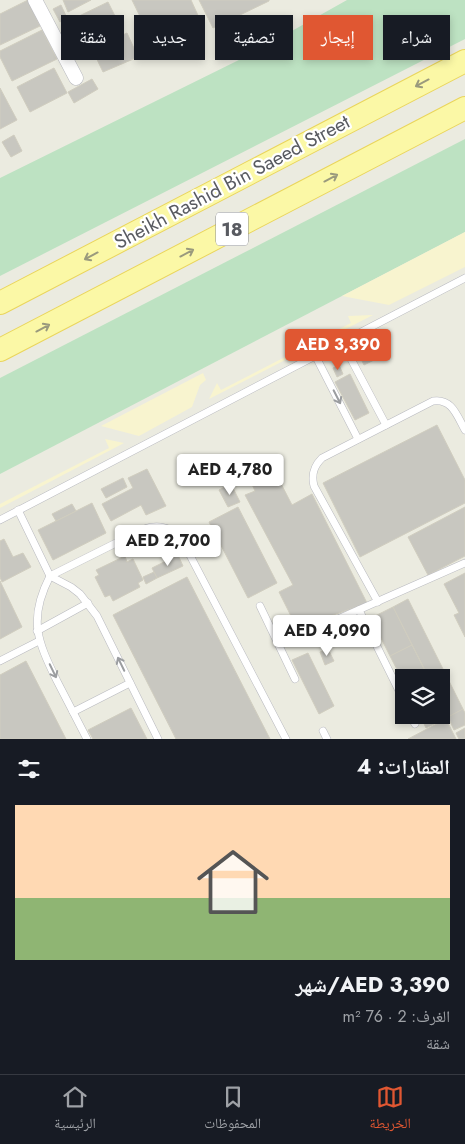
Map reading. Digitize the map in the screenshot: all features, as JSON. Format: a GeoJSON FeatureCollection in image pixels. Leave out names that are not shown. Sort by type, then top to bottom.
{"type":"FeatureCollection","features":[{"type":"Feature","properties":{"kind":"main road","name":"Sheikh Rashid Bin Saeed Street"},"geometry":{"type":"LineString","coordinates":[[0,303],[465,61]]}},
{"type":"Feature","properties":{"kind":"main road","name":"Sheikh Rashid Bin Saeed Street"},"geometry":{"type":"LineString","coordinates":[[0,350],[465,108]]}},
{"type":"Feature","properties":{"kind":"street"},"geometry":{"type":"LineString","coordinates":[[35,0],[76,78]]}},
{"type":"Feature","properties":{"kind":"lane"},"geometry":{"type":"LineString","coordinates":[[0,520],[465,278]]}},
{"type":"Feature","properties":{"kind":"lane"},"geometry":{"type":"LineString","coordinates":[[342,342],[386,425]]}},
{"type":"Feature","properties":{"kind":"lane"},"geometry":{"type":"LineString","coordinates":[[315,355],[358,439]]}},
{"type":"Feature","properties":{"kind":"lane"},"geometry":{"type":"LineString","coordinates":[[378,602],[313,480],[314,469],[322,458],[428,403],[438,400],[451,406],[465,430]]}},
{"type":"Feature","properties":{"kind":"lane"},"geometry":{"type":"LineString","coordinates":[[18,510],[50,576],[71,587],[88,603],[97,616],[158,739]]}},
{"type":"Feature","properties":{"kind":"lane"},"geometry":{"type":"LineString","coordinates":[[87,739],[39,641],[37,631],[39,602],[50,576],[144,529],[159,527],[172,531],[182,540],[286,739]]}},
{"type":"Feature","properties":{"kind":"lane"},"geometry":{"type":"LineString","coordinates":[[279,645],[465,563]]}},
{"type":"Feature","properties":{"kind":"lane"},"geometry":{"type":"LineString","coordinates":[[37,631],[88,603]]}},
{"type":"Feature","properties":{"kind":"lane"},"geometry":{"type":"LineString","coordinates":[[260,606],[295,679]]}},
{"type":"Feature","properties":{"kind":"lane"},"geometry":{"type":"LineString","coordinates":[[359,610],[395,683]]}},
{"type":"Feature","properties":{"kind":"lane"},"geometry":{"type":"LineString","coordinates":[[0,662],[39,641]]}},
{"type":"Feature","properties":{"kind":"lane"},"geometry":{"type":"LineString","coordinates":[[73,712],[130,683]]}},
{"type":"Feature","properties":{"kind":"lane"},"geometry":{"type":"LineString","coordinates":[[323,731],[327,739]]}},
{"type":"Feature","properties":{"kind":"green space"},"geometry":{"type":"Polygon","coordinates":[[[347,0],[465,0],[465,39],[450,47],[450,15],[383,15],[383,60],[424,60],[0,276],[0,178],[239,60],[293,60],[293,30],[303,25],[303,60],[373,60],[373,15],[320,15],[347,0]]]}},
{"type":"Feature","properties":{"kind":"green space"},"geometry":{"type":"Polygon","coordinates":[[[465,139],[465,232],[0,474],[0,378],[465,139]]]}},
{"type":"Feature","properties":{"kind":"sand"},"geometry":{"type":"Polygon","coordinates":[[[465,232],[465,267],[389,305],[342,296],[465,232]]]}},
{"type":"Feature","properties":{"kind":"sand"},"geometry":{"type":"Polygon","coordinates":[[[373,315],[209,399],[217,383],[221,390],[351,323],[348,316],[373,315]]]}},
{"type":"Feature","properties":{"kind":"sand"},"geometry":{"type":"Polygon","coordinates":[[[203,373],[206,380],[200,385],[192,407],[139,436],[101,426],[203,373]]]}},
{"type":"Feature","properties":{"kind":"sand"},"geometry":{"type":"Polygon","coordinates":[[[105,439],[124,443],[0,508],[0,504],[109,448],[105,439]]]}},
{"type":"Feature","properties":{"kind":"building"},"geometry":{"type":"Polygon","coordinates":[[[28,0],[40,26],[0,45],[0,14],[28,0]]]}},
{"type":"Feature","properties":{"kind":"building"},"geometry":{"type":"Polygon","coordinates":[[[63,0],[91,0],[68,12],[63,0]]]}},
{"type":"Feature","properties":{"kind":"building"},"geometry":{"type":"Polygon","coordinates":[[[132,0],[191,0],[198,15],[139,15],[132,0]]]}},
{"type":"Feature","properties":{"kind":"building"},"geometry":{"type":"Polygon","coordinates":[[[199,0],[269,0],[240,15],[215,15],[215,27],[213,28],[199,0]]]}},
{"type":"Feature","properties":{"kind":"building"},"geometry":{"type":"Polygon","coordinates":[[[108,2],[114,15],[81,15],[108,2]]]}},
{"type":"Feature","properties":{"kind":"building"},"geometry":{"type":"Polygon","coordinates":[[[61,5],[66,15],[61,15],[61,21],[60,22],[53,9],[61,5]]]}},
{"type":"Feature","properties":{"kind":"building"},"geometry":{"type":"Polygon","coordinates":[[[42,30],[57,59],[12,81],[0,57],[0,51],[42,30]]]}},
{"type":"Feature","properties":{"kind":"building"},"geometry":{"type":"Polygon","coordinates":[[[127,33],[134,48],[134,59],[103,72],[97,60],[124,60],[124,34],[127,33]]]}},
{"type":"Feature","properties":{"kind":"building"},"geometry":{"type":"Polygon","coordinates":[[[54,68],[67,93],[30,112],[17,87],[54,68]]]}},
{"type":"Feature","properties":{"kind":"building"},"geometry":{"type":"Polygon","coordinates":[[[92,79],[98,89],[74,103],[68,92],[92,79]]]}},
{"type":"Feature","properties":{"kind":"building"},"geometry":{"type":"Polygon","coordinates":[[[0,88],[17,120],[0,129],[0,88]]]}},
{"type":"Feature","properties":{"kind":"building"},"geometry":{"type":"Polygon","coordinates":[[[14,135],[22,151],[11,157],[2,142],[14,135]]]}},
{"type":"Feature","properties":{"kind":"building"},"geometry":{"type":"Polygon","coordinates":[[[381,344],[386,354],[364,365],[359,355],[381,344]]]}},
{"type":"Feature","properties":{"kind":"building"},"geometry":{"type":"Polygon","coordinates":[[[339,365],[343,374],[337,377],[333,368],[339,365]]]}},
{"type":"Feature","properties":{"kind":"building"},"geometry":{"type":"Polygon","coordinates":[[[350,374],[369,413],[355,420],[335,382],[350,374]]]}},
{"type":"Feature","properties":{"kind":"building"},"geometry":{"type":"Polygon","coordinates":[[[437,425],[465,480],[465,503],[360,557],[323,483],[437,425]]]}},
{"type":"Feature","properties":{"kind":"building"},"geometry":{"type":"Polygon","coordinates":[[[147,469],[166,506],[146,515],[141,505],[111,521],[102,504],[133,488],[128,478],[147,469]]]}},
{"type":"Feature","properties":{"kind":"building"},"geometry":{"type":"Polygon","coordinates":[[[275,472],[292,505],[312,494],[367,603],[297,628],[279,592],[293,585],[245,495],[255,491],[251,482],[275,472]]]}},
{"type":"Feature","properties":{"kind":"building"},"geometry":{"type":"Polygon","coordinates":[[[123,478],[127,487],[106,498],[101,489],[123,478]]]}},
{"type":"Feature","properties":{"kind":"building"},"geometry":{"type":"Polygon","coordinates":[[[231,484],[240,502],[228,507],[219,490],[231,484]]]}},
{"type":"Feature","properties":{"kind":"building"},"geometry":{"type":"Polygon","coordinates":[[[92,503],[106,533],[53,560],[38,530],[92,503]]]}},
{"type":"Feature","properties":{"kind":"building"},"geometry":{"type":"Polygon","coordinates":[[[72,504],[76,511],[56,521],[52,514],[72,504]]]}},
{"type":"Feature","properties":{"kind":"building"},"geometry":{"type":"Polygon","coordinates":[[[238,507],[277,583],[248,598],[209,522],[238,507]]]}},
{"type":"Feature","properties":{"kind":"building"},"geometry":{"type":"Polygon","coordinates":[[[465,507],[465,556],[428,575],[408,537],[465,507]]]}},
{"type":"Feature","properties":{"kind":"building"},"geometry":{"type":"Polygon","coordinates":[[[4,539],[13,557],[23,553],[31,567],[2,582],[0,577],[0,541],[4,539]]]}},
{"type":"Feature","properties":{"kind":"building"},"geometry":{"type":"Polygon","coordinates":[[[178,555],[183,566],[157,578],[152,568],[178,555]]]}},
{"type":"Feature","properties":{"kind":"building"},"geometry":{"type":"Polygon","coordinates":[[[125,556],[127,562],[133,559],[143,580],[138,583],[140,587],[113,601],[110,595],[105,597],[95,577],[99,575],[96,570],[125,556]]]}},
{"type":"Feature","properties":{"kind":"building"},"geometry":{"type":"Polygon","coordinates":[[[154,572],[157,578],[146,584],[143,577],[154,572]]]}},
{"type":"Feature","properties":{"kind":"building"},"geometry":{"type":"Polygon","coordinates":[[[465,573],[465,637],[454,615],[459,613],[444,584],[465,573]]]}},
{"type":"Feature","properties":{"kind":"building"},"geometry":{"type":"Polygon","coordinates":[[[187,577],[270,739],[176,739],[113,615],[187,577]]]}},
{"type":"Feature","properties":{"kind":"building"},"geometry":{"type":"Polygon","coordinates":[[[0,581],[22,627],[0,639],[0,581]]]}},
{"type":"Feature","properties":{"kind":"building"},"geometry":{"type":"Polygon","coordinates":[[[408,599],[443,669],[424,669],[393,607],[408,599]]]}},
{"type":"Feature","properties":{"kind":"building"},"geometry":{"type":"Polygon","coordinates":[[[393,607],[412,645],[390,656],[371,618],[393,607]]]}},
{"type":"Feature","properties":{"kind":"building"},"geometry":{"type":"Polygon","coordinates":[[[412,645],[424,669],[397,669],[390,656],[412,645]]]}},
{"type":"Feature","properties":{"kind":"building"},"geometry":{"type":"Polygon","coordinates":[[[328,649],[334,661],[325,665],[320,652],[328,649]]]}},
{"type":"Feature","properties":{"kind":"building"},"geometry":{"type":"Polygon","coordinates":[[[308,653],[334,706],[319,714],[292,660],[308,653]]]}},
{"type":"Feature","properties":{"kind":"building"},"geometry":{"type":"Polygon","coordinates":[[[26,661],[66,739],[0,739],[0,675],[26,661]]]}},
{"type":"Feature","properties":{"kind":"building"},"geometry":{"type":"Polygon","coordinates":[[[450,683],[463,709],[450,716],[450,683]]]}},
{"type":"Feature","properties":{"kind":"building"},"geometry":{"type":"Polygon","coordinates":[[[131,708],[147,739],[93,739],[88,730],[131,708]]]}},
{"type":"Feature","properties":{"kind":"building"},"geometry":{"type":"Polygon","coordinates":[[[463,709],[465,725],[454,730],[450,716],[463,709]]]}},
{"type":"Feature","properties":{"kind":"building"},"geometry":{"type":"Polygon","coordinates":[[[424,724],[434,724],[426,728],[424,724]]]}},
{"type":"Feature","properties":{"kind":"building"},"geometry":{"type":"Polygon","coordinates":[[[436,724],[448,724],[456,739],[408,739],[436,724]]]}},
{"type":"Feature","properties":{"kind":"building"},"geometry":{"type":"Polygon","coordinates":[[[465,728],[465,739],[459,739],[456,733],[465,728]]]}}]}
